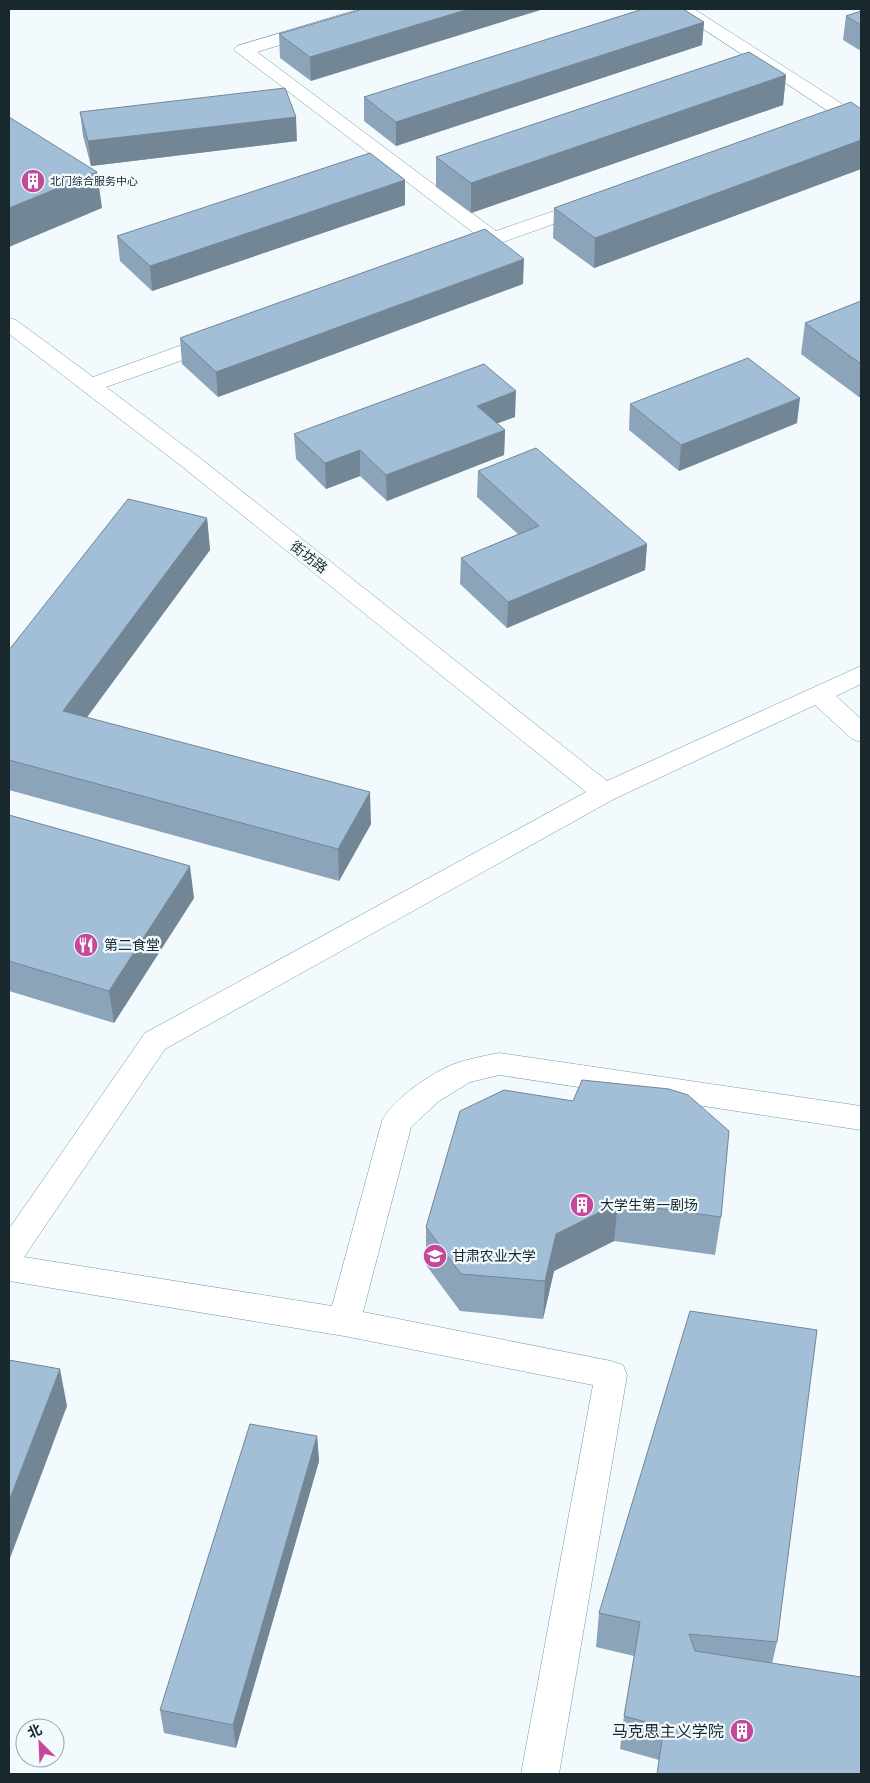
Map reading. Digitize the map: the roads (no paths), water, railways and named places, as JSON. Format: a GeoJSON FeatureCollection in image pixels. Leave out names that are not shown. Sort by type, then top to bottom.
{"type":"FeatureCollection","features":[{"type":"Feature","properties":{"kind":"street"},"geometry":{"type":"LineString","coordinates":[[378,9],[243,50],[494,239]]}},
{"type":"Feature","properties":{"kind":"street"},"geometry":{"type":"LineString","coordinates":[[682,9],[844,119]]}},
{"type":"Feature","properties":{"kind":"street"},"geometry":{"type":"LineString","coordinates":[[448,256],[605,199]]}},
{"type":"Feature","properties":{"kind":"street","name":"街坊路"},"geometry":{"type":"LineString","coordinates":[[9,324],[192,464],[605,793]]}},
{"type":"Feature","properties":{"kind":"street"},"geometry":{"type":"LineString","coordinates":[[90,386],[237,333]]}},
{"type":"Feature","properties":{"kind":"street"},"geometry":{"type":"LineString","coordinates":[[9,1254],[155,1041],[605,793],[861,674]]}},
{"type":"Feature","properties":{"kind":"street"},"geometry":{"type":"LineString","coordinates":[[818,694],[861,733]]}},
{"type":"Feature","properties":{"kind":"street"},"geometry":{"type":"LineString","coordinates":[[344,1322],[398,1121],[428,1093],[462,1073],[499,1064],[861,1118]]}},
{"type":"Feature","properties":{"kind":"street"},"geometry":{"type":"LineString","coordinates":[[9,1268],[344,1322],[611,1375],[540,1774]]}},
{"type":"Feature","properties":{"kind":"place","name":"北门综合服务中心"},"geometry":{"type":"Point","coordinates":[33,181]}},
{"type":"Feature","properties":{"kind":"place","name":"第二食堂"},"geometry":{"type":"Point","coordinates":[86,945]}},
{"type":"Feature","properties":{"kind":"place","name":"大学生第一剧场"},"geometry":{"type":"Point","coordinates":[582,1205]}},
{"type":"Feature","properties":{"kind":"place","name":"甘肃农业大学"},"geometry":{"type":"Point","coordinates":[435,1256]}},
{"type":"Feature","properties":{"kind":"place","name":"马克思主义学院"},"geometry":{"type":"Point","coordinates":[742,1731]}}]}
